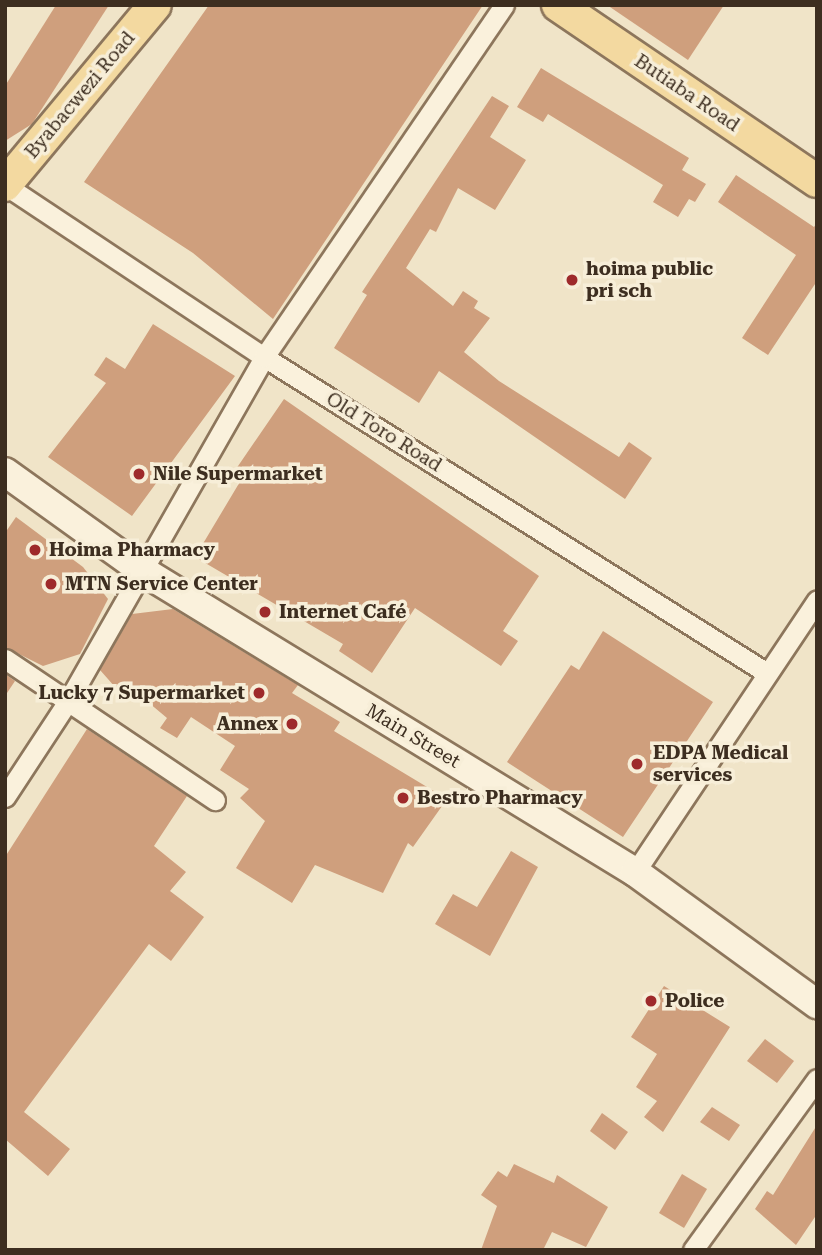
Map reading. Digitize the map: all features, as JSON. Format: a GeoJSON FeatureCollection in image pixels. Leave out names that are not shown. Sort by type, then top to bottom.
{"type":"FeatureCollection","features":[{"type":"Feature","properties":{"kind":"main road","name":"Butiaba Road"},"geometry":{"type":"LineString","coordinates":[[558,5],[817,181]]}},
{"type":"Feature","properties":{"kind":"main road","name":"Byabacwezi Road"},"geometry":{"type":"LineString","coordinates":[[5,185],[153,6]]}},
{"type":"Feature","properties":{"kind":"street"},"geometry":{"type":"LineString","coordinates":[[5,797],[68,701],[264,357],[504,5]]}},
{"type":"Feature","properties":{"kind":"street","name":"Old Toro Road"},"geometry":{"type":"LineString","coordinates":[[5,185],[264,357],[766,673]]}},
{"type":"Feature","properties":{"kind":"street","name":"Main Street"},"geometry":{"type":"LineString","coordinates":[[5,472],[143,571],[635,872],[817,1004]]}},
{"type":"Feature","properties":{"kind":"street"},"geometry":{"type":"LineString","coordinates":[[635,872],[817,600]]}},
{"type":"Feature","properties":{"kind":"street"},"geometry":{"type":"LineString","coordinates":[[5,659],[215,800]]}},
{"type":"Feature","properties":{"kind":"street"},"geometry":{"type":"LineString","coordinates":[[693,1250],[817,1079]]}},
{"type":"Feature","properties":{"kind":"building"},"geometry":{"type":"Polygon","coordinates":[[[56,5],[109,5],[32,124],[5,141],[5,86],[56,5]]]}},
{"type":"Feature","properties":{"kind":"building"},"geometry":{"type":"Polygon","coordinates":[[[209,5],[483,5],[273,319],[193,253],[84,182],[209,5]]]}},
{"type":"Feature","properties":{"kind":"building"},"geometry":{"type":"Polygon","coordinates":[[[607,5],[724,5],[688,60],[607,5]]]}},
{"type":"Feature","properties":{"kind":"building"},"geometry":{"type":"Polygon","coordinates":[[[541,68],[689,158],[682,170],[706,184],[695,202],[689,199],[678,217],[653,202],[663,185],[548,114],[543,122],[517,107],[541,68]]]}},
{"type":"Feature","properties":{"kind":"building"},"geometry":{"type":"Polygon","coordinates":[[[492,96],[509,106],[490,137],[526,160],[495,210],[458,188],[436,232],[430,229],[406,268],[453,306],[463,291],[478,301],[474,308],[490,318],[464,352],[499,381],[619,457],[629,442],[652,458],[625,499],[439,371],[419,403],[334,348],[367,295],[362,292],[492,96]]]}},
{"type":"Feature","properties":{"kind":"building"},"geometry":{"type":"Polygon","coordinates":[[[736,175],[814,227],[817,223],[817,281],[768,355],[742,338],[796,255],[718,202],[736,175]]]}},
{"type":"Feature","properties":{"kind":"building"},"geometry":{"type":"Polygon","coordinates":[[[153,324],[235,376],[132,516],[48,457],[106,383],[94,375],[106,357],[125,369],[153,324]]]}},
{"type":"Feature","properties":{"kind":"building"},"geometry":{"type":"Polygon","coordinates":[[[284,399],[539,576],[503,631],[518,641],[501,666],[415,608],[372,673],[339,651],[343,644],[195,557],[244,475],[236,469],[284,399]]]}},
{"type":"Feature","properties":{"kind":"building"},"geometry":{"type":"Polygon","coordinates":[[[16,517],[83,567],[108,599],[80,654],[43,666],[5,647],[5,533],[16,517]]]}},
{"type":"Feature","properties":{"kind":"building"},"geometry":{"type":"Polygon","coordinates":[[[173,609],[298,685],[292,693],[340,722],[334,731],[447,799],[413,847],[408,843],[383,893],[315,865],[292,903],[236,868],[265,821],[240,798],[249,789],[220,770],[235,746],[191,717],[177,738],[160,728],[167,718],[130,687],[123,696],[100,670],[132,614],[173,609]]]}},
{"type":"Feature","properties":{"kind":"building"},"geometry":{"type":"Polygon","coordinates":[[[603,631],[713,702],[623,837],[507,762],[571,665],[579,670],[603,631]]]}},
{"type":"Feature","properties":{"kind":"building"},"geometry":{"type":"Polygon","coordinates":[[[5,674],[15,681],[5,696],[5,674]]]}},
{"type":"Feature","properties":{"kind":"building"},"geometry":{"type":"Polygon","coordinates":[[[87,729],[187,796],[154,846],[186,872],[170,891],[204,917],[171,961],[149,944],[24,1112],[70,1149],[48,1176],[5,1139],[5,857],[87,729]]]}},
{"type":"Feature","properties":{"kind":"building"},"geometry":{"type":"Polygon","coordinates":[[[511,851],[538,867],[490,956],[435,924],[453,894],[477,907],[511,851]]]}},
{"type":"Feature","properties":{"kind":"building"},"geometry":{"type":"Polygon","coordinates":[[[664,986],[730,1027],[663,1132],[644,1117],[657,1101],[636,1087],[657,1054],[631,1037],[664,986]]]}},
{"type":"Feature","properties":{"kind":"building"},"geometry":{"type":"Polygon","coordinates":[[[765,1039],[794,1061],[777,1083],[747,1061],[765,1039]]]}},
{"type":"Feature","properties":{"kind":"building"},"geometry":{"type":"Polygon","coordinates":[[[712,1107],[740,1125],[729,1141],[700,1122],[712,1107]]]}},
{"type":"Feature","properties":{"kind":"building"},"geometry":{"type":"Polygon","coordinates":[[[602,1113],[628,1132],[615,1150],[590,1131],[602,1113]]]}},
{"type":"Feature","properties":{"kind":"building"},"geometry":{"type":"Polygon","coordinates":[[[817,1125],[817,1214],[796,1245],[755,1209],[767,1191],[773,1195],[817,1125]]]}},
{"type":"Feature","properties":{"kind":"building"},"geometry":{"type":"Polygon","coordinates":[[[514,1164],[554,1183],[557,1175],[608,1207],[586,1247],[552,1232],[543,1250],[481,1250],[497,1206],[481,1195],[498,1171],[507,1177],[514,1164]]]}},
{"type":"Feature","properties":{"kind":"building"},"geometry":{"type":"Polygon","coordinates":[[[682,1174],[707,1189],[684,1228],[659,1213],[682,1174]]]}},
{"type":"Feature","properties":{"kind":"place","name":"hoima public pri sch"},"geometry":{"type":"Point","coordinates":[572,280]}},
{"type":"Feature","properties":{"kind":"place","name":"Nile Supermarket"},"geometry":{"type":"Point","coordinates":[139,474]}},
{"type":"Feature","properties":{"kind":"place","name":"Hoima Pharmacy"},"geometry":{"type":"Point","coordinates":[35,550]}},
{"type":"Feature","properties":{"kind":"place","name":"MTN Service Center"},"geometry":{"type":"Point","coordinates":[51,584]}},
{"type":"Feature","properties":{"kind":"place","name":"Internet Café"},"geometry":{"type":"Point","coordinates":[265,612]}},
{"type":"Feature","properties":{"kind":"place","name":"Lucky 7 Supermarket"},"geometry":{"type":"Point","coordinates":[259,693]}},
{"type":"Feature","properties":{"kind":"place","name":"Annex"},"geometry":{"type":"Point","coordinates":[292,724]}},
{"type":"Feature","properties":{"kind":"place","name":"EDPA Medical services"},"geometry":{"type":"Point","coordinates":[637,764]}},
{"type":"Feature","properties":{"kind":"place","name":"Bestro Pharmacy"},"geometry":{"type":"Point","coordinates":[403,798]}},
{"type":"Feature","properties":{"kind":"place","name":"Police"},"geometry":{"type":"Point","coordinates":[651,1001]}}]}
